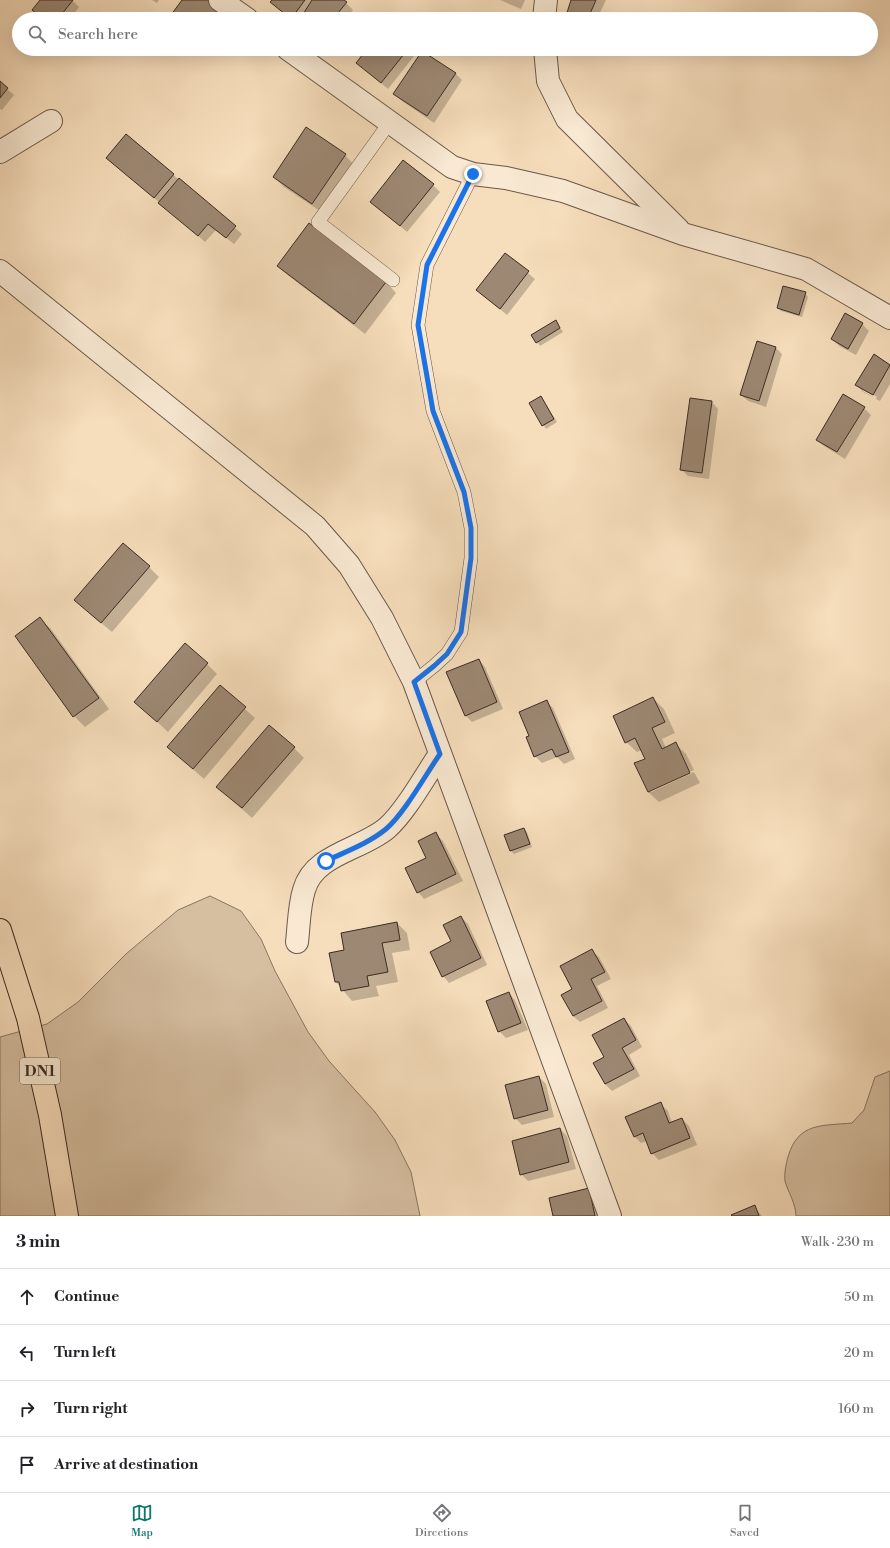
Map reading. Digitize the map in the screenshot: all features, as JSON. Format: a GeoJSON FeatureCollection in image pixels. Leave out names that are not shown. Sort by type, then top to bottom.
{"type":"FeatureCollection","features":[{"type":"Feature","properties":{"kind":"main road","name":"DN1"},"geometry":{"type":"LineString","coordinates":[[0,930],[28,1018],[50,1115],[67,1216]]}},
{"type":"Feature","properties":{"kind":"street"},"geometry":{"type":"LineString","coordinates":[[220,0],[237,12]]}},
{"type":"Feature","properties":{"kind":"street"},"geometry":{"type":"LineString","coordinates":[[545,12],[546,0]]}},
{"type":"Feature","properties":{"kind":"street"},"geometry":{"type":"LineString","coordinates":[[298,56],[452,167],[473,174],[506,178],[563,191],[683,234],[806,269],[890,318]]}},
{"type":"Feature","properties":{"kind":"street"},"geometry":{"type":"LineString","coordinates":[[546,56],[548,81],[567,119],[683,234]]}},
{"type":"Feature","properties":{"kind":"street"},"geometry":{"type":"LineString","coordinates":[[0,152],[51,121]]}},
{"type":"Feature","properties":{"kind":"street"},"geometry":{"type":"LineString","coordinates":[[0,271],[315,526],[349,565],[382,618],[414,682],[610,1216]]}},
{"type":"Feature","properties":{"kind":"street"},"geometry":{"type":"LineString","coordinates":[[297,942],[304,890],[312,872],[326,861],[372,839],[388,828],[399,815],[440,754]]}},
{"type":"Feature","properties":{"kind":"lane"},"geometry":{"type":"LineString","coordinates":[[390,122],[318,222],[394,280]]}},
{"type":"Feature","properties":{"kind":"lane"},"geometry":{"type":"LineString","coordinates":[[414,682],[447,654],[461,632],[471,558],[471,528],[464,492],[433,411],[418,325],[427,265],[473,174]]}},
{"type":"Feature","properties":{"kind":"shaded area"},"geometry":{"type":"Polygon","coordinates":[[[210,896],[241,911],[261,939],[275,971],[308,1032],[329,1061],[375,1112],[395,1140],[411,1172],[420,1216],[0,1216],[0,1037],[47,1024],[78,1002],[126,954],[178,910],[210,896]]]}},
{"type":"Feature","properties":{"kind":"shaded area"},"geometry":{"type":"Polygon","coordinates":[[[890,1071],[890,1216],[796,1216],[795,1207],[785,1181],[788,1157],[792,1146],[798,1137],[812,1128],[852,1123],[864,1110],[875,1077],[890,1071]]]}},
{"type":"Feature","properties":{"kind":"building"},"geometry":{"type":"Polygon","coordinates":[[[40,0],[73,0],[64,12],[35,12],[32,10],[40,0]]]}},
{"type":"Feature","properties":{"kind":"building"},"geometry":{"type":"Polygon","coordinates":[[[182,0],[215,0],[226,8],[223,12],[173,12],[182,0]]]}},
{"type":"Feature","properties":{"kind":"building"},"geometry":{"type":"Polygon","coordinates":[[[272,0],[305,0],[296,12],[282,12],[270,2],[272,0]]]}},
{"type":"Feature","properties":{"kind":"building"},"geometry":{"type":"Polygon","coordinates":[[[312,0],[344,0],[347,2],[339,12],[304,12],[312,0]]]}},
{"type":"Feature","properties":{"kind":"building"},"geometry":{"type":"Polygon","coordinates":[[[571,0],[596,0],[591,12],[567,12],[571,0]]]}},
{"type":"Feature","properties":{"kind":"building"},"geometry":{"type":"Polygon","coordinates":[[[362,56],[402,56],[381,83],[356,63],[362,56]]]}},
{"type":"Feature","properties":{"kind":"building"},"geometry":{"type":"Polygon","coordinates":[[[419,56],[430,56],[456,73],[427,116],[393,94],[419,56]]]}},
{"type":"Feature","properties":{"kind":"building"},"geometry":{"type":"Polygon","coordinates":[[[0,81],[8,88],[0,98],[0,81]]]}},
{"type":"Feature","properties":{"kind":"building"},"geometry":{"type":"Polygon","coordinates":[[[306,127],[346,154],[312,204],[273,177],[306,127]]]}},
{"type":"Feature","properties":{"kind":"building"},"geometry":{"type":"Polygon","coordinates":[[[126,134],[174,174],[154,198],[106,158],[126,134]]]}},
{"type":"Feature","properties":{"kind":"building"},"geometry":{"type":"Polygon","coordinates":[[[403,160],[434,184],[400,226],[370,202],[403,160]]]}},
{"type":"Feature","properties":{"kind":"building"},"geometry":{"type":"Polygon","coordinates":[[[179,178],[236,226],[226,238],[208,224],[198,236],[158,203],[179,178]]]}},
{"type":"Feature","properties":{"kind":"building"},"geometry":{"type":"Polygon","coordinates":[[[309,223],[386,282],[354,324],[277,266],[309,223]]]}},
{"type":"Feature","properties":{"kind":"building"},"geometry":{"type":"Polygon","coordinates":[[[505,253],[529,271],[500,309],[476,290],[505,253]]]}},
{"type":"Feature","properties":{"kind":"building"},"geometry":{"type":"Polygon","coordinates":[[[783,286],[806,292],[799,315],[777,308],[783,286]]]}},
{"type":"Feature","properties":{"kind":"building"},"geometry":{"type":"Polygon","coordinates":[[[845,313],[863,323],[848,349],[831,339],[845,313]]]}},
{"type":"Feature","properties":{"kind":"building"},"geometry":{"type":"Polygon","coordinates":[[[556,320],[560,328],[536,343],[531,335],[556,320]]]}},
{"type":"Feature","properties":{"kind":"building"},"geometry":{"type":"Polygon","coordinates":[[[757,341],[776,347],[759,401],[740,395],[757,341]]]}},
{"type":"Feature","properties":{"kind":"building"},"geometry":{"type":"Polygon","coordinates":[[[874,354],[890,365],[873,395],[855,385],[874,354]]]}},
{"type":"Feature","properties":{"kind":"building"},"geometry":{"type":"Polygon","coordinates":[[[843,394],[865,407],[837,452],[816,440],[843,394]]]}},
{"type":"Feature","properties":{"kind":"building"},"geometry":{"type":"Polygon","coordinates":[[[541,396],[554,419],[542,426],[529,403],[541,396]]]}},
{"type":"Feature","properties":{"kind":"building"},"geometry":{"type":"Polygon","coordinates":[[[690,398],[712,401],[702,473],[680,470],[690,398]]]}},
{"type":"Feature","properties":{"kind":"building"},"geometry":{"type":"Polygon","coordinates":[[[123,543],[150,566],[101,623],[74,600],[123,543]]]}},
{"type":"Feature","properties":{"kind":"building"},"geometry":{"type":"Polygon","coordinates":[[[40,617],[99,698],[73,717],[15,636],[40,617]]]}},
{"type":"Feature","properties":{"kind":"building"},"geometry":{"type":"Polygon","coordinates":[[[185,643],[208,663],[157,722],[134,702],[185,643]]]}},
{"type":"Feature","properties":{"kind":"building"},"geometry":{"type":"Polygon","coordinates":[[[479,659],[497,702],[465,716],[446,672],[479,659]]]}},
{"type":"Feature","properties":{"kind":"building"},"geometry":{"type":"Polygon","coordinates":[[[220,685],[246,707],[193,769],[167,747],[220,685]]]}},
{"type":"Feature","properties":{"kind":"building"},"geometry":{"type":"Polygon","coordinates":[[[653,697],[665,722],[652,728],[662,749],[676,742],[690,773],[648,792],[634,763],[645,759],[635,738],[625,743],[613,716],[653,697]]]}},
{"type":"Feature","properties":{"kind":"building"},"geometry":{"type":"Polygon","coordinates":[[[547,700],[569,752],[556,757],[552,749],[534,757],[526,737],[529,736],[519,712],[547,700]]]}},
{"type":"Feature","properties":{"kind":"building"},"geometry":{"type":"Polygon","coordinates":[[[269,725],[295,747],[242,808],[216,787],[269,725]]]}},
{"type":"Feature","properties":{"kind":"building"},"geometry":{"type":"Polygon","coordinates":[[[524,828],[530,844],[510,851],[504,835],[524,828]]]}},
{"type":"Feature","properties":{"kind":"building"},"geometry":{"type":"Polygon","coordinates":[[[436,832],[456,874],[417,893],[405,868],[426,858],[418,841],[436,832]]]}},
{"type":"Feature","properties":{"kind":"building"},"geometry":{"type":"Polygon","coordinates":[[[461,916],[481,958],[442,977],[430,952],[451,941],[443,925],[461,916]]]}},
{"type":"Feature","properties":{"kind":"building"},"geometry":{"type":"Polygon","coordinates":[[[397,922],[400,940],[382,943],[388,972],[367,976],[369,986],[341,991],[339,982],[335,982],[329,953],[344,950],[341,933],[397,922]]]}},
{"type":"Feature","properties":{"kind":"building"},"geometry":{"type":"Polygon","coordinates":[[[592,949],[605,972],[591,979],[602,1001],[573,1016],[561,995],[572,989],[560,966],[592,949]]]}},
{"type":"Feature","properties":{"kind":"building"},"geometry":{"type":"Polygon","coordinates":[[[509,992],[521,1023],[498,1032],[486,1001],[509,992]]]}},
{"type":"Feature","properties":{"kind":"building"},"geometry":{"type":"Polygon","coordinates":[[[624,1018],[636,1040],[622,1048],[634,1069],[605,1084],[593,1063],[604,1057],[592,1035],[624,1018]]]}},
{"type":"Feature","properties":{"kind":"building"},"geometry":{"type":"Polygon","coordinates":[[[539,1076],[548,1110],[514,1119],[505,1085],[539,1076]]]}},
{"type":"Feature","properties":{"kind":"building"},"geometry":{"type":"Polygon","coordinates":[[[661,1102],[669,1123],[682,1118],[690,1138],[651,1154],[643,1133],[634,1137],[625,1117],[661,1102]]]}},
{"type":"Feature","properties":{"kind":"building"},"geometry":{"type":"Polygon","coordinates":[[[560,1128],[569,1162],[520,1175],[512,1141],[560,1128]]]}},
{"type":"Feature","properties":{"kind":"building"},"geometry":{"type":"Polygon","coordinates":[[[589,1188],[595,1216],[553,1216],[549,1198],[589,1188]]]}},
{"type":"Feature","properties":{"kind":"building"},"geometry":{"type":"Polygon","coordinates":[[[755,1205],[759,1216],[731,1215],[755,1205]]]}},
{"type":"Feature","properties":{"kind":"route"},"geometry":{"type":"LineString","coordinates":[[326,861],[372,839],[388,828],[399,815],[440,754],[414,682],[447,654],[461,632],[471,558],[471,528],[464,492],[433,411],[418,325],[427,265],[473,174]]}}]}
